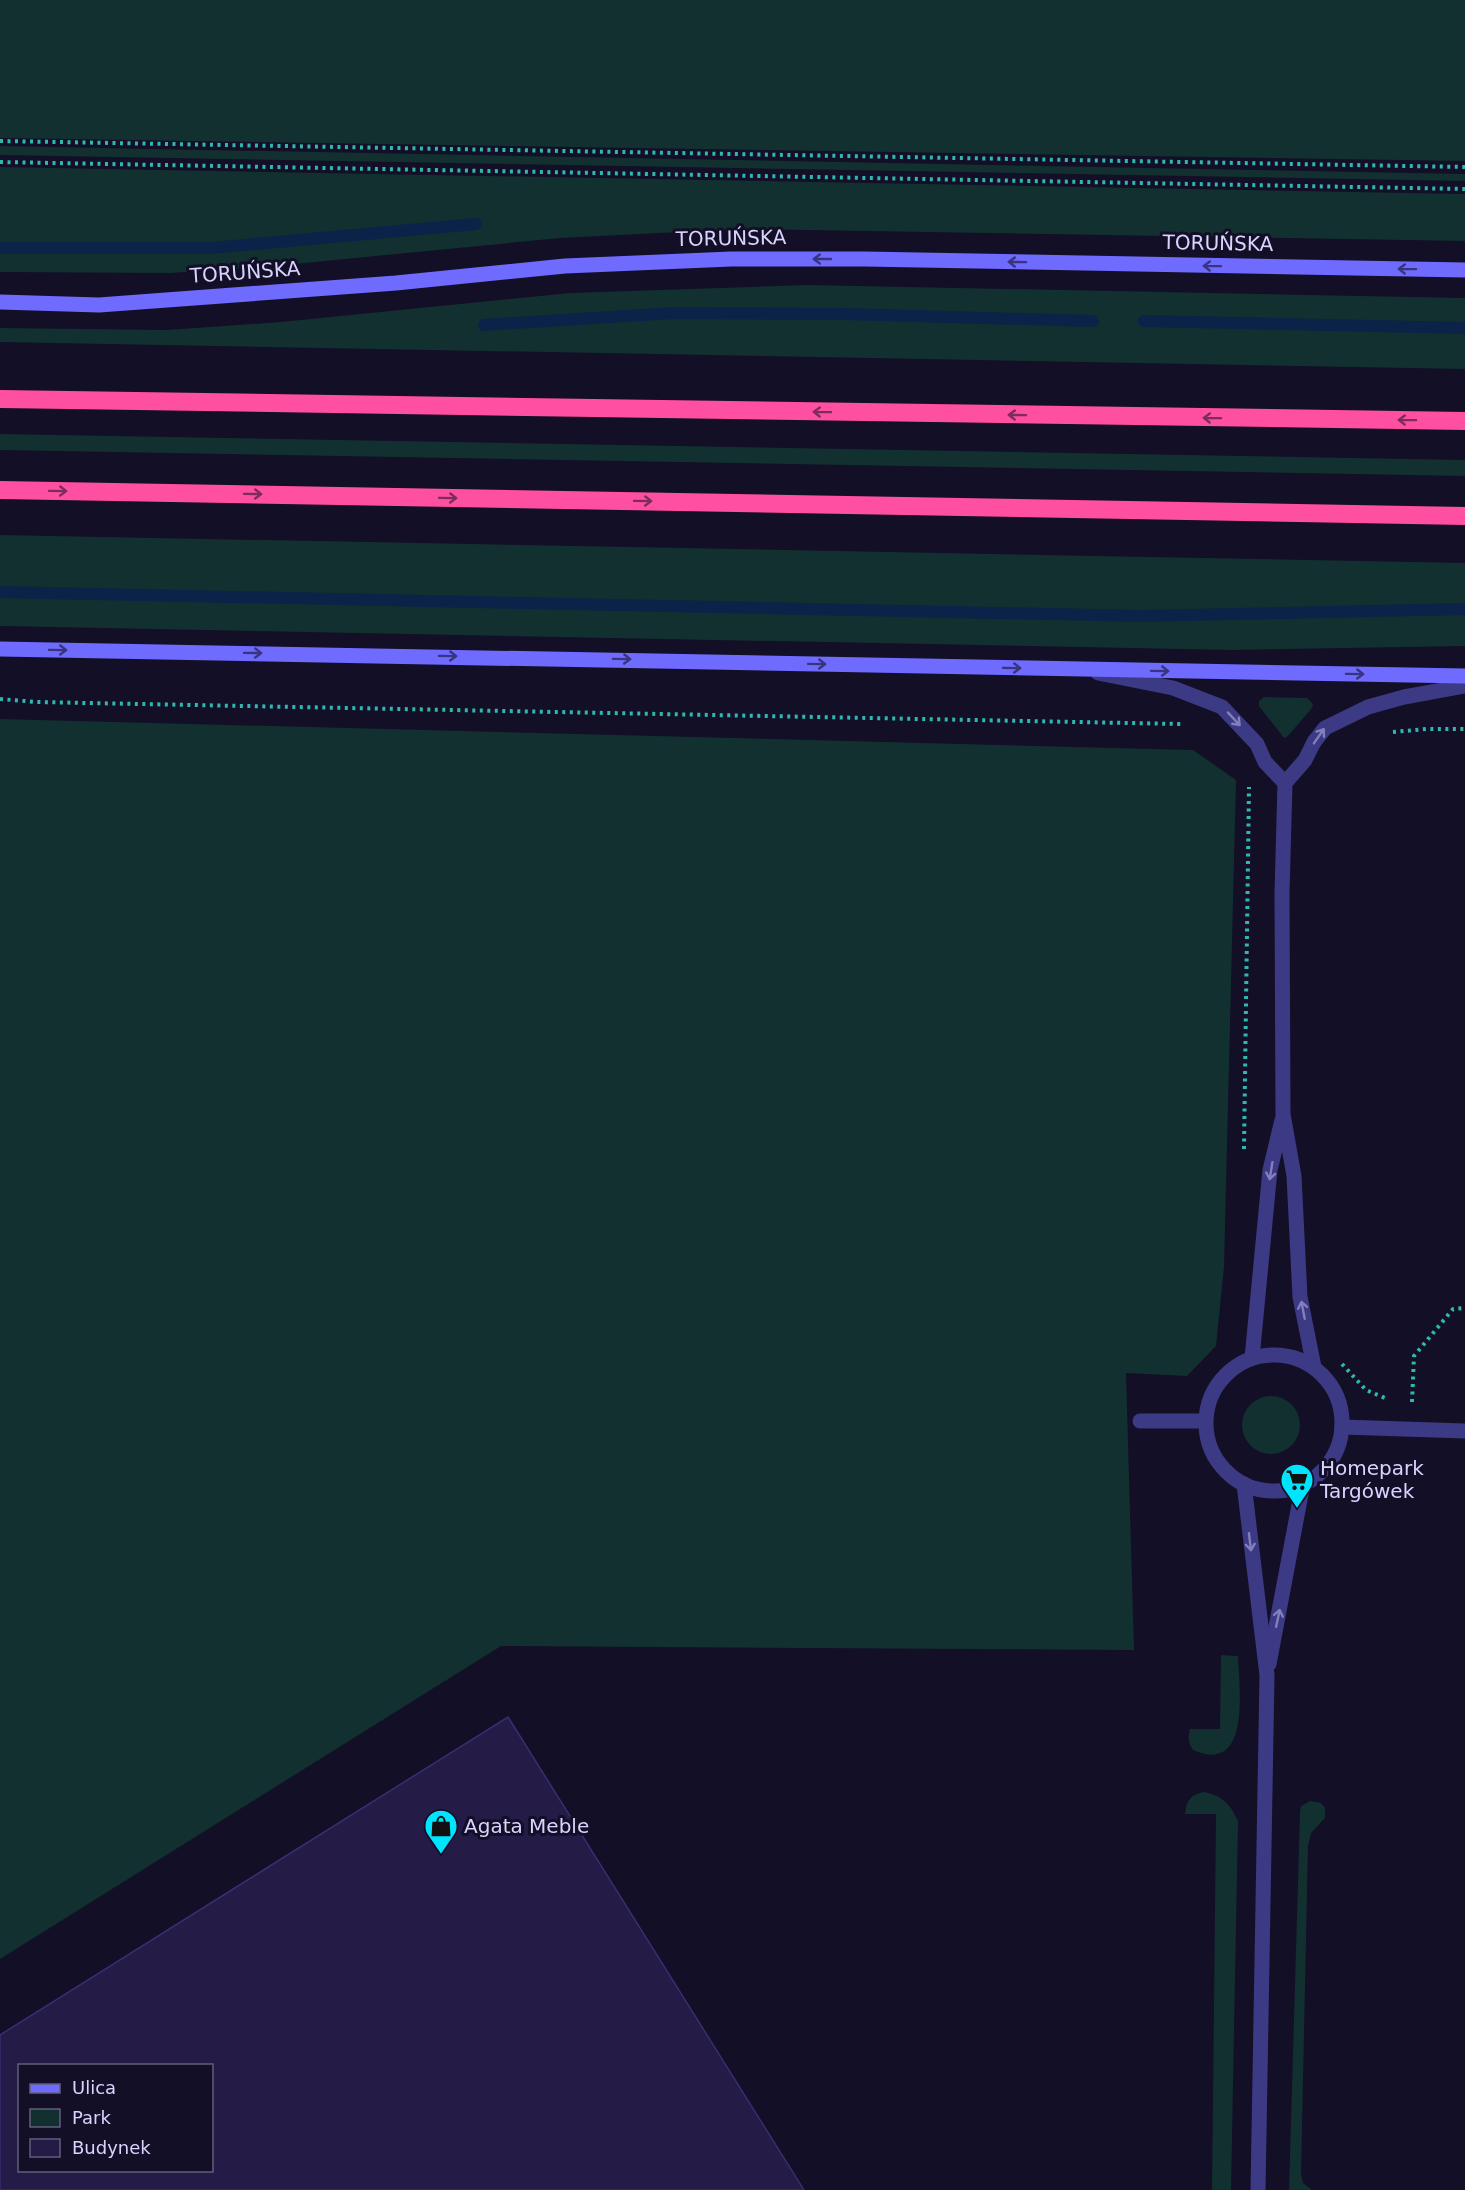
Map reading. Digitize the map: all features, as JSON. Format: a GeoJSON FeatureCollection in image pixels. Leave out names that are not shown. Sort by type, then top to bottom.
{"type":"FeatureCollection","features":[{"type":"Feature","properties":{"kind":"highway"},"geometry":{"type":"LineString","coordinates":[[0,399],[1465,421]]}},
{"type":"Feature","properties":{"kind":"highway"},"geometry":{"type":"LineString","coordinates":[[0,490],[1465,516]]}},
{"type":"Feature","properties":{"kind":"main road","name":"TORUŃSKA"},"geometry":{"type":"LineString","coordinates":[[0,302],[111,304],[396,283],[565,266],[731,259],[864,259],[1465,270]]}},
{"type":"Feature","properties":{"kind":"main road"},"geometry":{"type":"LineString","coordinates":[[0,649],[1465,676]]}},
{"type":"Feature","properties":{"kind":"street"},"geometry":{"type":"LineString","coordinates":[[1081,670],[1173,688],[1222,707],[1257,744],[1265,762],[1285,783]]}},
{"type":"Feature","properties":{"kind":"street"},"geometry":{"type":"LineString","coordinates":[[1314,1367],[1300,1297],[1294,1176],[1283,1114],[1282,893],[1285,783],[1305,760],[1314,742],[1325,728],[1368,707],[1404,697],[1465,686]]}},
{"type":"Feature","properties":{"kind":"street"},"geometry":{"type":"LineString","coordinates":[[1252,1358],[1270,1170],[1283,1114]]}},
{"type":"Feature","properties":{"kind":"street"},"geometry":{"type":"LineString","coordinates":[[1268,1355],[1284,1355],[1314,1367],[1335,1393],[1341,1409],[1342,1427],[1338,1447],[1333,1456],[1320,1473],[1303,1484],[1288,1489],[1273,1491],[1244,1484],[1226,1471],[1212,1454],[1206,1432],[1205,1421],[1209,1400],[1219,1383],[1233,1368],[1252,1358],[1268,1355]]}},
{"type":"Feature","properties":{"kind":"street"},"geometry":{"type":"LineString","coordinates":[[1140,1421],[1205,1421]]}},
{"type":"Feature","properties":{"kind":"street"},"geometry":{"type":"LineString","coordinates":[[1342,1427],[1465,1431]]}},
{"type":"Feature","properties":{"kind":"street"},"geometry":{"type":"LineString","coordinates":[[1244,1484],[1267,1675],[1258,2190]]}},
{"type":"Feature","properties":{"kind":"street"},"geometry":{"type":"LineString","coordinates":[[1267,1675],[1303,1484]]}},
{"type":"Feature","properties":{"kind":"path"},"geometry":{"type":"LineString","coordinates":[[0,141],[1465,167]]}},
{"type":"Feature","properties":{"kind":"path"},"geometry":{"type":"LineString","coordinates":[[0,162],[1465,189]]}},
{"type":"Feature","properties":{"kind":"path"},"geometry":{"type":"LineString","coordinates":[[0,699],[48,702],[1165,723],[1188,726]]}},
{"type":"Feature","properties":{"kind":"path"},"geometry":{"type":"LineString","coordinates":[[1391,733],[1426,729],[1465,729]]}},
{"type":"Feature","properties":{"kind":"path"},"geometry":{"type":"LineString","coordinates":[[1244,1156],[1249,783]]}},
{"type":"Feature","properties":{"kind":"path"},"geometry":{"type":"LineString","coordinates":[[1404,1400],[1412,1400],[1414,1356],[1453,1309],[1465,1308]]}},
{"type":"Feature","properties":{"kind":"path"},"geometry":{"type":"LineString","coordinates":[[1339,1361],[1366,1390],[1374,1395],[1395,1400]]}},
{"type":"Feature","properties":{"kind":"green space"},"geometry":{"type":"Polygon","coordinates":[[[0,0],[1465,0],[1465,161],[0,138],[0,0]]]}},
{"type":"Feature","properties":{"kind":"green space"},"geometry":{"type":"Polygon","coordinates":[[[0,146],[1465,174],[1465,181],[0,155],[0,146]]]}},
{"type":"Feature","properties":{"kind":"green space"},"geometry":{"type":"Polygon","coordinates":[[[0,167],[1465,194],[1465,241],[740,229],[560,238],[253,268],[169,273],[0,272],[0,167]]]}},
{"type":"Feature","properties":{"kind":"green space"},"geometry":{"type":"Polygon","coordinates":[[[808,285],[1465,298],[1465,369],[0,342],[0,328],[167,330],[281,322],[570,293],[808,285]]]}},
{"type":"Feature","properties":{"kind":"green space"},"geometry":{"type":"Polygon","coordinates":[[[0,434],[1465,460],[1465,476],[0,450],[0,434]]]}},
{"type":"Feature","properties":{"kind":"green space"},"geometry":{"type":"Polygon","coordinates":[[[0,535],[1465,563],[1465,646],[1232,650],[0,626],[0,535]]]}},
{"type":"Feature","properties":{"kind":"green space"},"geometry":{"type":"Polygon","coordinates":[[[1264,697],[1307,698],[1313,704],[1312,708],[1284,738],[1259,706],[1259,701],[1264,697]]]}},
{"type":"Feature","properties":{"kind":"green space"},"geometry":{"type":"Polygon","coordinates":[[[0,719],[1193,750],[1236,780],[1224,1267],[1216,1346],[1187,1376],[1126,1373],[1134,1650],[501,1646],[0,1959],[0,719]]]}},
{"type":"Feature","properties":{"kind":"green space"},"geometry":{"type":"Polygon","coordinates":[[[1265,1396],[1277,1396],[1292,1404],[1300,1419],[1300,1431],[1292,1446],[1277,1454],[1265,1454],[1250,1446],[1242,1431],[1242,1419],[1250,1404],[1265,1396]]]}},
{"type":"Feature","properties":{"kind":"green space"},"geometry":{"type":"Polygon","coordinates":[[[1221,1655],[1238,1656],[1240,1706],[1233,1740],[1225,1750],[1212,1755],[1193,1750],[1189,1742],[1189,1735],[1190,1729],[1220,1729],[1221,1655]]]}},
{"type":"Feature","properties":{"kind":"green space"},"geometry":{"type":"Polygon","coordinates":[[[1204,1792],[1225,1802],[1238,1821],[1231,2190],[1212,2190],[1216,1814],[1185,1814],[1190,1799],[1204,1792]]]}},
{"type":"Feature","properties":{"kind":"green space"},"geometry":{"type":"Polygon","coordinates":[[[1310,1801],[1321,1803],[1325,1808],[1325,1818],[1311,1833],[1308,1846],[1301,2174],[1303,2183],[1312,2190],[1289,2190],[1300,1813],[1301,1806],[1310,1801]]]}},
{"type":"Feature","properties":{"kind":"building","name":"Agata Meble"},"geometry":{"type":"Polygon","coordinates":[[[508,1717],[804,2190],[0,2190],[0,2035],[508,1717]]]}},
{"type":"Feature","properties":{"kind":"waterway"},"geometry":{"type":"LineString","coordinates":[[0,248],[211,248],[476,224]]}},
{"type":"Feature","properties":{"kind":"waterway"},"geometry":{"type":"LineString","coordinates":[[484,325],[673,313],[844,314],[1093,321]]}},
{"type":"Feature","properties":{"kind":"waterway"},"geometry":{"type":"LineString","coordinates":[[1144,321],[1465,328]]}},
{"type":"Feature","properties":{"kind":"waterway"},"geometry":{"type":"LineString","coordinates":[[0,592],[1141,616],[1465,609]]}},
{"type":"Feature","properties":{"kind":"place","name":"Homepark Targówek"},"geometry":{"type":"Point","coordinates":[1297,1509]}},
{"type":"Feature","properties":{"kind":"place","name":"Agata Meble"},"geometry":{"type":"Point","coordinates":[441,1855]}}]}
